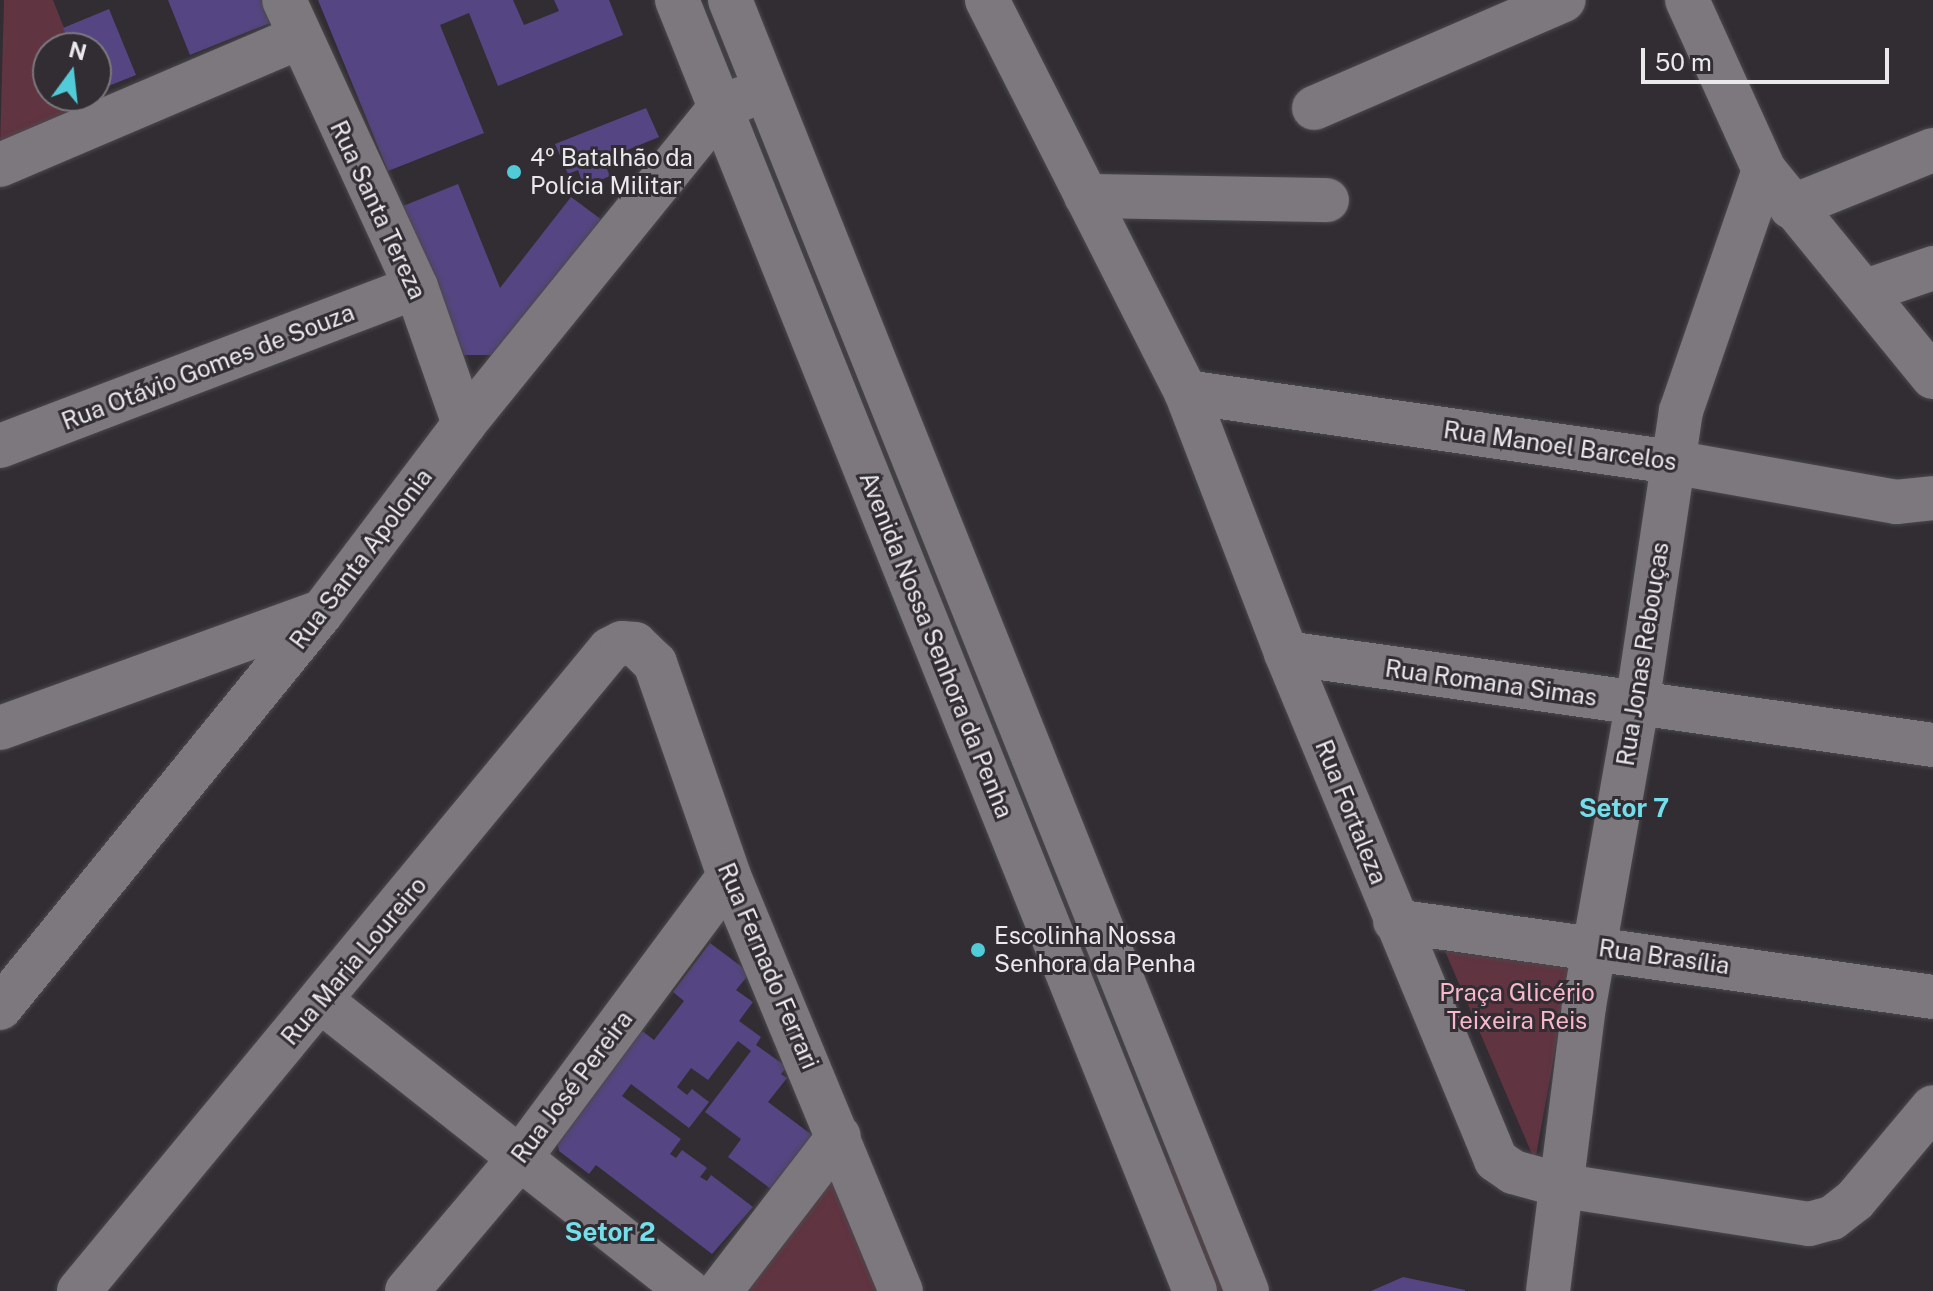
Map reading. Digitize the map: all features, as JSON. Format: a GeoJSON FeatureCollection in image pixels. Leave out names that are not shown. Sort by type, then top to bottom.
{"type":"FeatureCollection","features":[{"type":"Feature","properties":{"kind":"street","name":"Avenida Nossa Senhora da Penha"},"geometry":{"type":"LineString","coordinates":[[677,0],[1195,1291]]}},
{"type":"Feature","properties":{"kind":"street","name":"Avenida Nossa Senhora da Penha"},"geometry":{"type":"LineString","coordinates":[[730,0],[1247,1291]]}},
{"type":"Feature","properties":{"kind":"street","name":"Rua Fortaleza"},"geometry":{"type":"LineString","coordinates":[[987,0],[1186,392],[1286,653],[1496,1160],[1513,1172],[1564,1186],[1809,1224],[1832,1218],[1855,1200],[1933,1107]]}},
{"type":"Feature","properties":{"kind":"street"},"geometry":{"type":"LineString","coordinates":[[1314,108],[1564,0]]}},
{"type":"Feature","properties":{"kind":"street"},"geometry":{"type":"LineString","coordinates":[[1687,0],[1764,170],[1791,207],[1866,291],[1933,377]]}},
{"type":"Feature","properties":{"kind":"street"},"geometry":{"type":"LineString","coordinates":[[0,165],[291,19]]}},
{"type":"Feature","properties":{"kind":"street","name":"Rua Santa Tereza"},"geometry":{"type":"LineString","coordinates":[[291,19],[416,287],[464,424]]}},
{"type":"Feature","properties":{"kind":"street"},"geometry":{"type":"LineString","coordinates":[[720,108],[765,88]]}},
{"type":"Feature","properties":{"kind":"street","name":"Rua Santa Apolonia"},"geometry":{"type":"LineString","coordinates":[[0,1008],[322,612],[464,424],[720,108]]}},
{"type":"Feature","properties":{"kind":"street"},"geometry":{"type":"LineString","coordinates":[[1791,207],[1933,150]]}},
{"type":"Feature","properties":{"kind":"street","name":"Rua Jonas Rebouças"},"geometry":{"type":"LineString","coordinates":[[1548,1291],[1594,947],[1637,705],[1681,411],[1764,170]]}},
{"type":"Feature","properties":{"kind":"street"},"geometry":{"type":"LineString","coordinates":[[1086,196],[1327,200]]}},
{"type":"Feature","properties":{"kind":"street"},"geometry":{"type":"LineString","coordinates":[[1866,291],[1933,268]]}},
{"type":"Feature","properties":{"kind":"street","name":"Rua Otávio Gomes de Souza"},"geometry":{"type":"LineString","coordinates":[[0,446],[416,287]]}},
{"type":"Feature","properties":{"kind":"street"},"geometry":{"type":"LineString","coordinates":[[822,360],[867,343]]}},
{"type":"Feature","properties":{"kind":"street","name":"Rua Manoel Barcelos"},"geometry":{"type":"LineString","coordinates":[[1186,392],[1672,462],[1896,502],[1933,498]]}},
{"type":"Feature","properties":{"kind":"street"},"geometry":{"type":"LineString","coordinates":[[919,602],[964,583]]}},
{"type":"Feature","properties":{"kind":"street"},"geometry":{"type":"LineString","coordinates":[[0,728],[322,612]]}},
{"type":"Feature","properties":{"kind":"street","name":"Rua Fernado Ferrari"},"geometry":{"type":"LineString","coordinates":[[635,644],[655,663],[729,876],[901,1291]]}},
{"type":"Feature","properties":{"kind":"street","name":"Rua Maria Loureiro"},"geometry":{"type":"LineString","coordinates":[[79,1291],[610,649],[635,644]]}},
{"type":"Feature","properties":{"kind":"street","name":"Rua Romana Simas"},"geometry":{"type":"LineString","coordinates":[[1286,653],[1933,745]]}},
{"type":"Feature","properties":{"kind":"street","name":"Rua José Pereira"},"geometry":{"type":"LineString","coordinates":[[407,1291],[519,1159],[729,876]]}},
{"type":"Feature","properties":{"kind":"street","name":"Rua Brasília"},"geometry":{"type":"LineString","coordinates":[[1395,921],[1933,997]]}},
{"type":"Feature","properties":{"kind":"street"},"geometry":{"type":"LineString","coordinates":[[321,1001],[688,1291]]}},
{"type":"Feature","properties":{"kind":"street"},"geometry":{"type":"LineString","coordinates":[[720,1291],[839,1136]]}},
{"type":"Feature","properties":{"kind":"street"},"geometry":{"type":"LineString","coordinates":[[1142,1158],[1186,1139]]}},
{"type":"Feature","properties":{"kind":"green space"},"geometry":{"type":"Polygon","coordinates":[[[4,0],[53,0],[66,32],[32,32],[32,112],[83,112],[0,148],[4,0]]]}},
{"type":"Feature","properties":{"kind":"green space","name":"Praça Glicério Teixeira Reis"},"geometry":{"type":"Polygon","coordinates":[[[1445,951],[1570,968],[1535,1161],[1445,951]]]}},
{"type":"Feature","properties":{"kind":"green space"},"geometry":{"type":"Polygon","coordinates":[[[1180,1160],[1233,1291],[1214,1291],[1163,1167],[1180,1160]]]}},
{"type":"Feature","properties":{"kind":"green space"},"geometry":{"type":"Polygon","coordinates":[[[835,1177],[885,1291],[744,1291],[835,1177]]]}},
{"type":"Feature","properties":{"kind":"building"},"geometry":{"type":"Polygon","coordinates":[[[168,0],[261,0],[270,23],[190,55],[168,0]]]}},
{"type":"Feature","properties":{"kind":"building"},"geometry":{"type":"Polygon","coordinates":[[[318,0],[513,0],[524,25],[559,11],[554,0],[609,0],[623,35],[498,86],[469,13],[440,25],[484,133],[388,171],[318,0]]]}},
{"type":"Feature","properties":{"kind":"building"},"geometry":{"type":"Polygon","coordinates":[[[109,9],[136,75],[112,85],[112,32],[65,32],[63,28],[109,9]]]}},
{"type":"Feature","properties":{"kind":"building"},"geometry":{"type":"Polygon","coordinates":[[[646,108],[659,137],[603,160],[610,176],[584,187],[578,170],[568,174],[555,144],[646,108]]]}},
{"type":"Feature","properties":{"kind":"building"},"geometry":{"type":"Polygon","coordinates":[[[458,184],[500,288],[571,197],[602,220],[497,355],[464,355],[403,206],[458,184]]]}},
{"type":"Feature","properties":{"kind":"building"},"geometry":{"type":"Polygon","coordinates":[[[710,943],[750,973],[736,990],[753,1002],[739,1021],[761,1037],[756,1045],[787,1067],[781,1074],[787,1078],[768,1102],[812,1135],[771,1189],[728,1157],[741,1139],[705,1112],[751,1051],[738,1041],[708,1080],[691,1068],[677,1087],[687,1095],[692,1089],[709,1102],[689,1128],[631,1084],[622,1096],[681,1139],[670,1154],[676,1158],[682,1150],[707,1168],[700,1177],[707,1181],[711,1175],[753,1207],[712,1254],[596,1165],[589,1174],[559,1151],[556,1134],[637,1027],[654,1040],[684,1001],[673,992],[710,943]]]}},
{"type":"Feature","properties":{"kind":"building"},"geometry":{"type":"Polygon","coordinates":[[[1403,1277],[1465,1290],[1465,1291],[1371,1291],[1403,1277]]]}},
{"type":"Feature","properties":{"kind":"place","name":"4º Batalhão da Polícia Militar"},"geometry":{"type":"Point","coordinates":[514,172]}},
{"type":"Feature","properties":{"kind":"place","name":"Escolinha Nossa Senhora da Penha"},"geometry":{"type":"Point","coordinates":[978,950]}},
{"type":"Feature","properties":{"kind":"district","name":"Setor 7"},"geometry":{"type":"Point","coordinates":[1624,808]}},
{"type":"Feature","properties":{"kind":"district","name":"Setor 2"},"geometry":{"type":"Point","coordinates":[610,1232]}}]}
